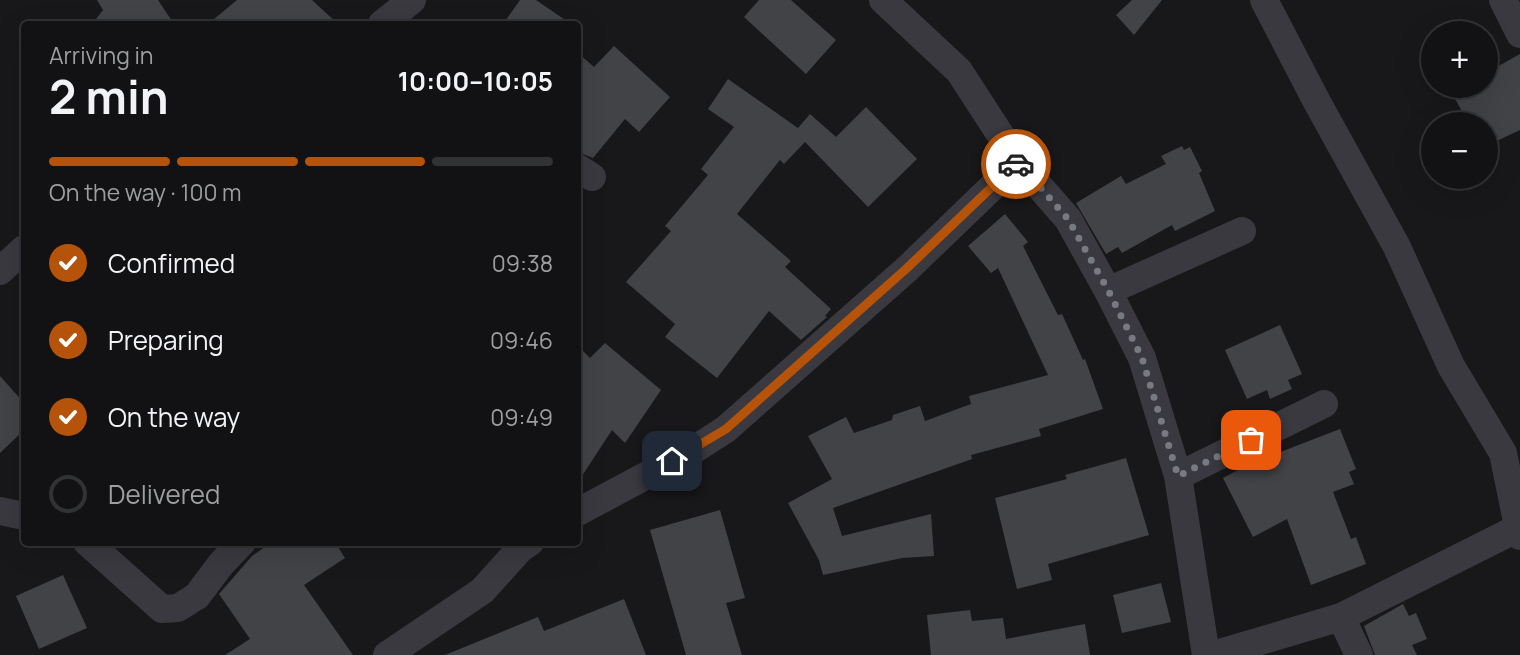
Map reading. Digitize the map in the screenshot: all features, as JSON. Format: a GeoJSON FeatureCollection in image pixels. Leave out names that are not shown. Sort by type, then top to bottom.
{"type":"FeatureCollection","features":[{"type":"Feature","properties":{"kind":"street"},"geometry":{"type":"LineString","coordinates":[[386,21],[412,0]]}},
{"type":"Feature","properties":{"kind":"street"},"geometry":{"type":"LineString","coordinates":[[883,0],[959,71],[1018,162],[1068,219],[1142,358],[1178,476],[1206,655]]}},
{"type":"Feature","properties":{"kind":"street"},"geometry":{"type":"LineString","coordinates":[[1213,655],[1341,617],[1519,530],[1503,453],[1451,366],[1397,247],[1264,0]]}},
{"type":"Feature","properties":{"kind":"street"},"geometry":{"type":"LineString","coordinates":[[1503,0],[1520,34]]}},
{"type":"Feature","properties":{"kind":"street"},"geometry":{"type":"LineString","coordinates":[[581,510],[692,451],[726,429],[906,269],[1018,162]]}},
{"type":"Feature","properties":{"kind":"street"},"geometry":{"type":"LineString","coordinates":[[1108,290],[1242,231]]}},
{"type":"Feature","properties":{"kind":"street"},"geometry":{"type":"LineString","coordinates":[[0,271],[21,251]]}},
{"type":"Feature","properties":{"kind":"street"},"geometry":{"type":"LineString","coordinates":[[1178,476],[1324,404]]}},
{"type":"Feature","properties":{"kind":"street"},"geometry":{"type":"LineString","coordinates":[[0,512],[21,516]]}},
{"type":"Feature","properties":{"kind":"street"},"geometry":{"type":"LineString","coordinates":[[91,546],[162,609],[178,608],[197,596],[238,546]]}},
{"type":"Feature","properties":{"kind":"street"},"geometry":{"type":"LineString","coordinates":[[387,655],[482,591],[524,546]]}},
{"type":"Feature","properties":{"kind":"street"},"geometry":{"type":"LineString","coordinates":[[1341,617],[1359,655]]}},
{"type":"Feature","properties":{"kind":"building"},"geometry":{"type":"Polygon","coordinates":[[[97,0],[158,0],[172,21],[94,21],[103,10],[97,0]]]}},
{"type":"Feature","properties":{"kind":"building"},"geometry":{"type":"Polygon","coordinates":[[[237,0],[312,0],[335,21],[212,21],[237,0]]]}},
{"type":"Feature","properties":{"kind":"building"},"geometry":{"type":"Polygon","coordinates":[[[520,0],[536,0],[567,21],[505,21],[520,0]]]}},
{"type":"Feature","properties":{"kind":"building"},"geometry":{"type":"Polygon","coordinates":[[[759,0],[791,0],[836,40],[806,74],[744,17],[759,0]]]}},
{"type":"Feature","properties":{"kind":"building"},"geometry":{"type":"Polygon","coordinates":[[[1132,0],[1162,0],[1134,35],[1116,15],[1132,0]]]}},
{"type":"Feature","properties":{"kind":"building"},"geometry":{"type":"Polygon","coordinates":[[[614,46],[670,97],[639,132],[625,119],[593,158],[581,153],[581,56],[594,67],[614,46]]]}},
{"type":"Feature","properties":{"kind":"building"},"geometry":{"type":"Polygon","coordinates":[[[1520,54],[1520,130],[1498,140],[1498,112],[1462,112],[1455,98],[1498,98],[1498,66],[1520,54]]]}},
{"type":"Feature","properties":{"kind":"building"},"geometry":{"type":"Polygon","coordinates":[[[728,79],[798,128],[810,114],[836,137],[866,107],[917,159],[868,207],[805,142],[784,164],[780,160],[737,214],[791,261],[785,267],[831,309],[825,316],[827,317],[801,340],[769,311],[717,378],[665,337],[675,324],[626,282],[671,231],[665,226],[708,175],[701,169],[734,127],[708,109],[728,79]]]}},
{"type":"Feature","properties":{"kind":"building"},"geometry":{"type":"Polygon","coordinates":[[[1182,146],[1184,150],[1190,147],[1202,171],[1199,173],[1215,211],[1175,231],[1172,225],[1122,253],[1118,247],[1106,254],[1076,203],[1121,176],[1126,184],[1166,164],[1161,156],[1182,146]]]}},
{"type":"Feature","properties":{"kind":"building"},"geometry":{"type":"Polygon","coordinates":[[[1005,214],[1028,242],[1023,246],[1058,315],[1062,314],[1083,360],[1085,359],[1103,409],[1039,429],[1041,436],[971,455],[972,459],[833,508],[842,536],[931,514],[934,556],[902,558],[823,575],[819,560],[788,503],[832,479],[808,436],[846,417],[854,433],[892,420],[893,415],[920,406],[925,421],[971,404],[969,396],[1048,375],[998,268],[991,273],[968,246],[1005,214]]]}},
{"type":"Feature","properties":{"kind":"building"},"geometry":{"type":"Polygon","coordinates":[[[1280,325],[1302,374],[1288,380],[1292,389],[1270,399],[1267,390],[1247,399],[1225,350],[1280,325]]]}},
{"type":"Feature","properties":{"kind":"building"},"geometry":{"type":"Polygon","coordinates":[[[605,343],[661,390],[625,443],[612,430],[581,477],[581,349],[590,358],[605,343]]]}},
{"type":"Feature","properties":{"kind":"building"},"geometry":{"type":"Polygon","coordinates":[[[0,376],[21,400],[21,433],[0,453],[0,376]]]}},
{"type":"Feature","properties":{"kind":"building"},"geometry":{"type":"Polygon","coordinates":[[[1340,429],[1356,469],[1349,472],[1354,484],[1333,492],[1351,539],[1356,537],[1366,564],[1311,585],[1287,519],[1253,537],[1223,478],[1247,465],[1340,429]]]}},
{"type":"Feature","properties":{"kind":"building"},"geometry":{"type":"Polygon","coordinates":[[[1126,458],[1149,535],[1048,564],[1052,580],[1017,589],[995,498],[1067,479],[1065,475],[1126,458]]]}},
{"type":"Feature","properties":{"kind":"building"},"geometry":{"type":"Polygon","coordinates":[[[720,510],[745,598],[726,603],[742,655],[686,655],[650,530],[720,510]]]}},
{"type":"Feature","properties":{"kind":"building"},"geometry":{"type":"Polygon","coordinates":[[[266,546],[338,546],[345,558],[304,585],[353,655],[225,655],[250,639],[219,594],[252,556],[266,546]]]}},
{"type":"Feature","properties":{"kind":"building"},"geometry":{"type":"Polygon","coordinates":[[[63,575],[87,628],[39,649],[16,596],[63,575]]]}},
{"type":"Feature","properties":{"kind":"building"},"geometry":{"type":"Polygon","coordinates":[[[1161,583],[1171,622],[1122,633],[1113,595],[1161,583]]]}},
{"type":"Feature","properties":{"kind":"building"},"geometry":{"type":"Polygon","coordinates":[[[624,599],[646,655],[445,655],[538,617],[544,631],[624,599]]]}},
{"type":"Feature","properties":{"kind":"building"},"geometry":{"type":"Polygon","coordinates":[[[1403,604],[1409,616],[1416,613],[1427,639],[1412,645],[1417,655],[1375,655],[1364,626],[1403,604]]]}},
{"type":"Feature","properties":{"kind":"building"},"geometry":{"type":"Polygon","coordinates":[[[970,610],[972,621],[1003,618],[1006,639],[1085,624],[1090,655],[931,655],[927,615],[970,610]]]}},
{"type":"Feature","properties":{"kind":"way so far"},"geometry":{"type":"LineString","coordinates":[[1016,164],[1018,162],[1068,219],[1108,290],[1142,358],[1178,476],[1251,440]]}},
{"type":"Feature","properties":{"kind":"route"},"geometry":{"type":"LineString","coordinates":[[672,461],[726,429],[906,269],[1016,164]]}}]}
